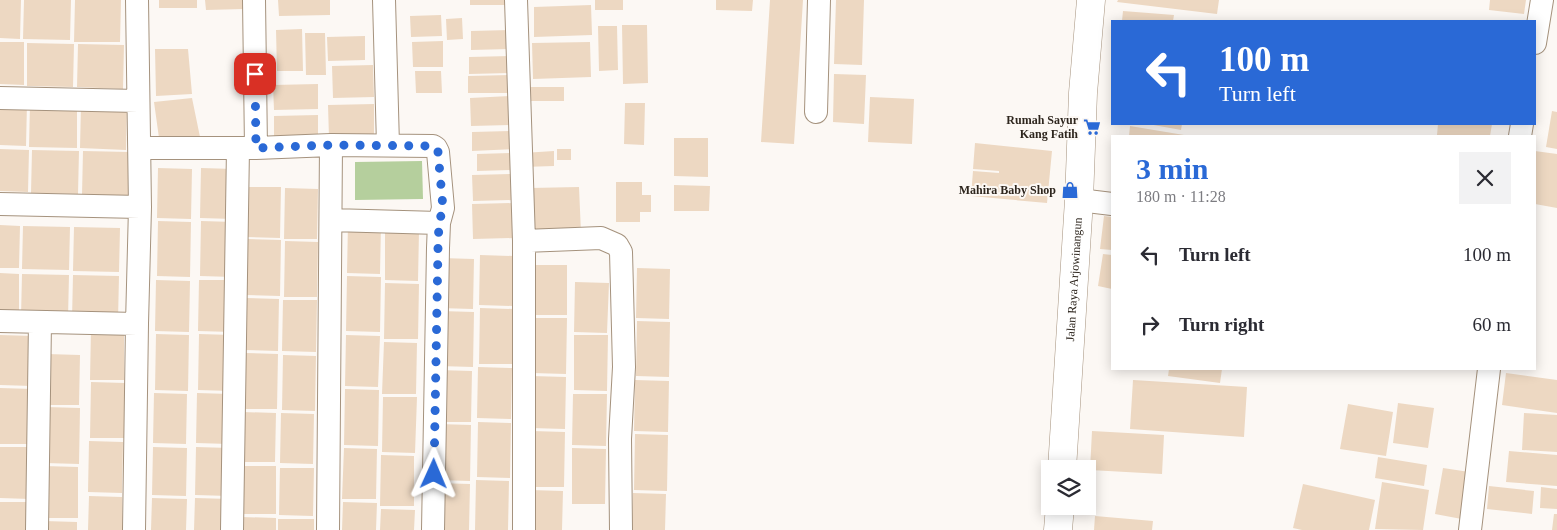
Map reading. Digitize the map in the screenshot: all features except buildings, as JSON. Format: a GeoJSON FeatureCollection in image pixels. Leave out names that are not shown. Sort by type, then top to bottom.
{"type":"FeatureCollection","features":[{"type":"Feature","properties":{"kind":"main road","name":"Jalan Raya Arjowinangun"},"geometry":{"type":"LineString","coordinates":[[1063,460],[1079,200],[1083,93],[1091,0]]}},
{"type":"Feature","properties":{"kind":"main road"},"geometry":{"type":"LineString","coordinates":[[1058,530],[1059,515]]}},
{"type":"Feature","properties":{"kind":"street"},"geometry":{"type":"LineString","coordinates":[[134,530],[140,207],[137,0]]}},
{"type":"Feature","properties":{"kind":"street"},"geometry":{"type":"LineString","coordinates":[[232,530],[254,0]]}},
{"type":"Feature","properties":{"kind":"street"},"geometry":{"type":"LineString","coordinates":[[384,0],[388,145]]}},
{"type":"Feature","properties":{"kind":"street"},"geometry":{"type":"LineString","coordinates":[[516,0],[524,241],[524,530]]}},
{"type":"Feature","properties":{"kind":"street"},"geometry":{"type":"LineString","coordinates":[[816,112],[819,0]]}},
{"type":"Feature","properties":{"kind":"street"},"geometry":{"type":"LineString","coordinates":[[1536,37],[1542,0]]}},
{"type":"Feature","properties":{"kind":"street"},"geometry":{"type":"LineString","coordinates":[[1549,0],[1557,1]]}},
{"type":"Feature","properties":{"kind":"street"},"geometry":{"type":"LineString","coordinates":[[0,98],[138,101]]}},
{"type":"Feature","properties":{"kind":"street"},"geometry":{"type":"LineString","coordinates":[[140,148],[247,148],[331,145],[388,145],[436,148],[439,160],[443,208],[439,223],[433,530]]}},
{"type":"Feature","properties":{"kind":"street"},"geometry":{"type":"LineString","coordinates":[[328,530],[331,145]]}},
{"type":"Feature","properties":{"kind":"street"},"geometry":{"type":"LineString","coordinates":[[1079,200],[1111,204]]}},
{"type":"Feature","properties":{"kind":"street"},"geometry":{"type":"LineString","coordinates":[[0,204],[140,207]]}},
{"type":"Feature","properties":{"kind":"street"},"geometry":{"type":"LineString","coordinates":[[331,220],[439,223]]}},
{"type":"Feature","properties":{"kind":"street"},"geometry":{"type":"LineString","coordinates":[[524,241],[601,238],[617,245],[621,252],[624,367],[620,439],[621,530]]}},
{"type":"Feature","properties":{"kind":"street"},"geometry":{"type":"LineString","coordinates":[[0,321],[137,324]]}},
{"type":"Feature","properties":{"kind":"street"},"geometry":{"type":"LineString","coordinates":[[37,530],[40,322]]}},
{"type":"Feature","properties":{"kind":"street"},"geometry":{"type":"LineString","coordinates":[[1470,530],[1489,370]]}},
{"type":"Feature","properties":{"kind":"green space"},"geometry":{"type":"Polygon","coordinates":[[[422,161],[423,199],[355,200],[355,162],[422,161]]]}},
{"type":"Feature","properties":{"kind":"place","name":"Rumah Sayur Kang Fatih"},"geometry":{"type":"Point","coordinates":[1092,127]}},
{"type":"Feature","properties":{"kind":"place","name":"Mahira Baby Shop"},"geometry":{"type":"Point","coordinates":[1070,190]}},
{"type":"Feature","properties":{"kind":"route"},"geometry":{"type":"LineString","coordinates":[[255,74],[256,148],[388,145],[433,146],[438,152],[443,208],[439,223],[438,248],[434,474]]}}]}
